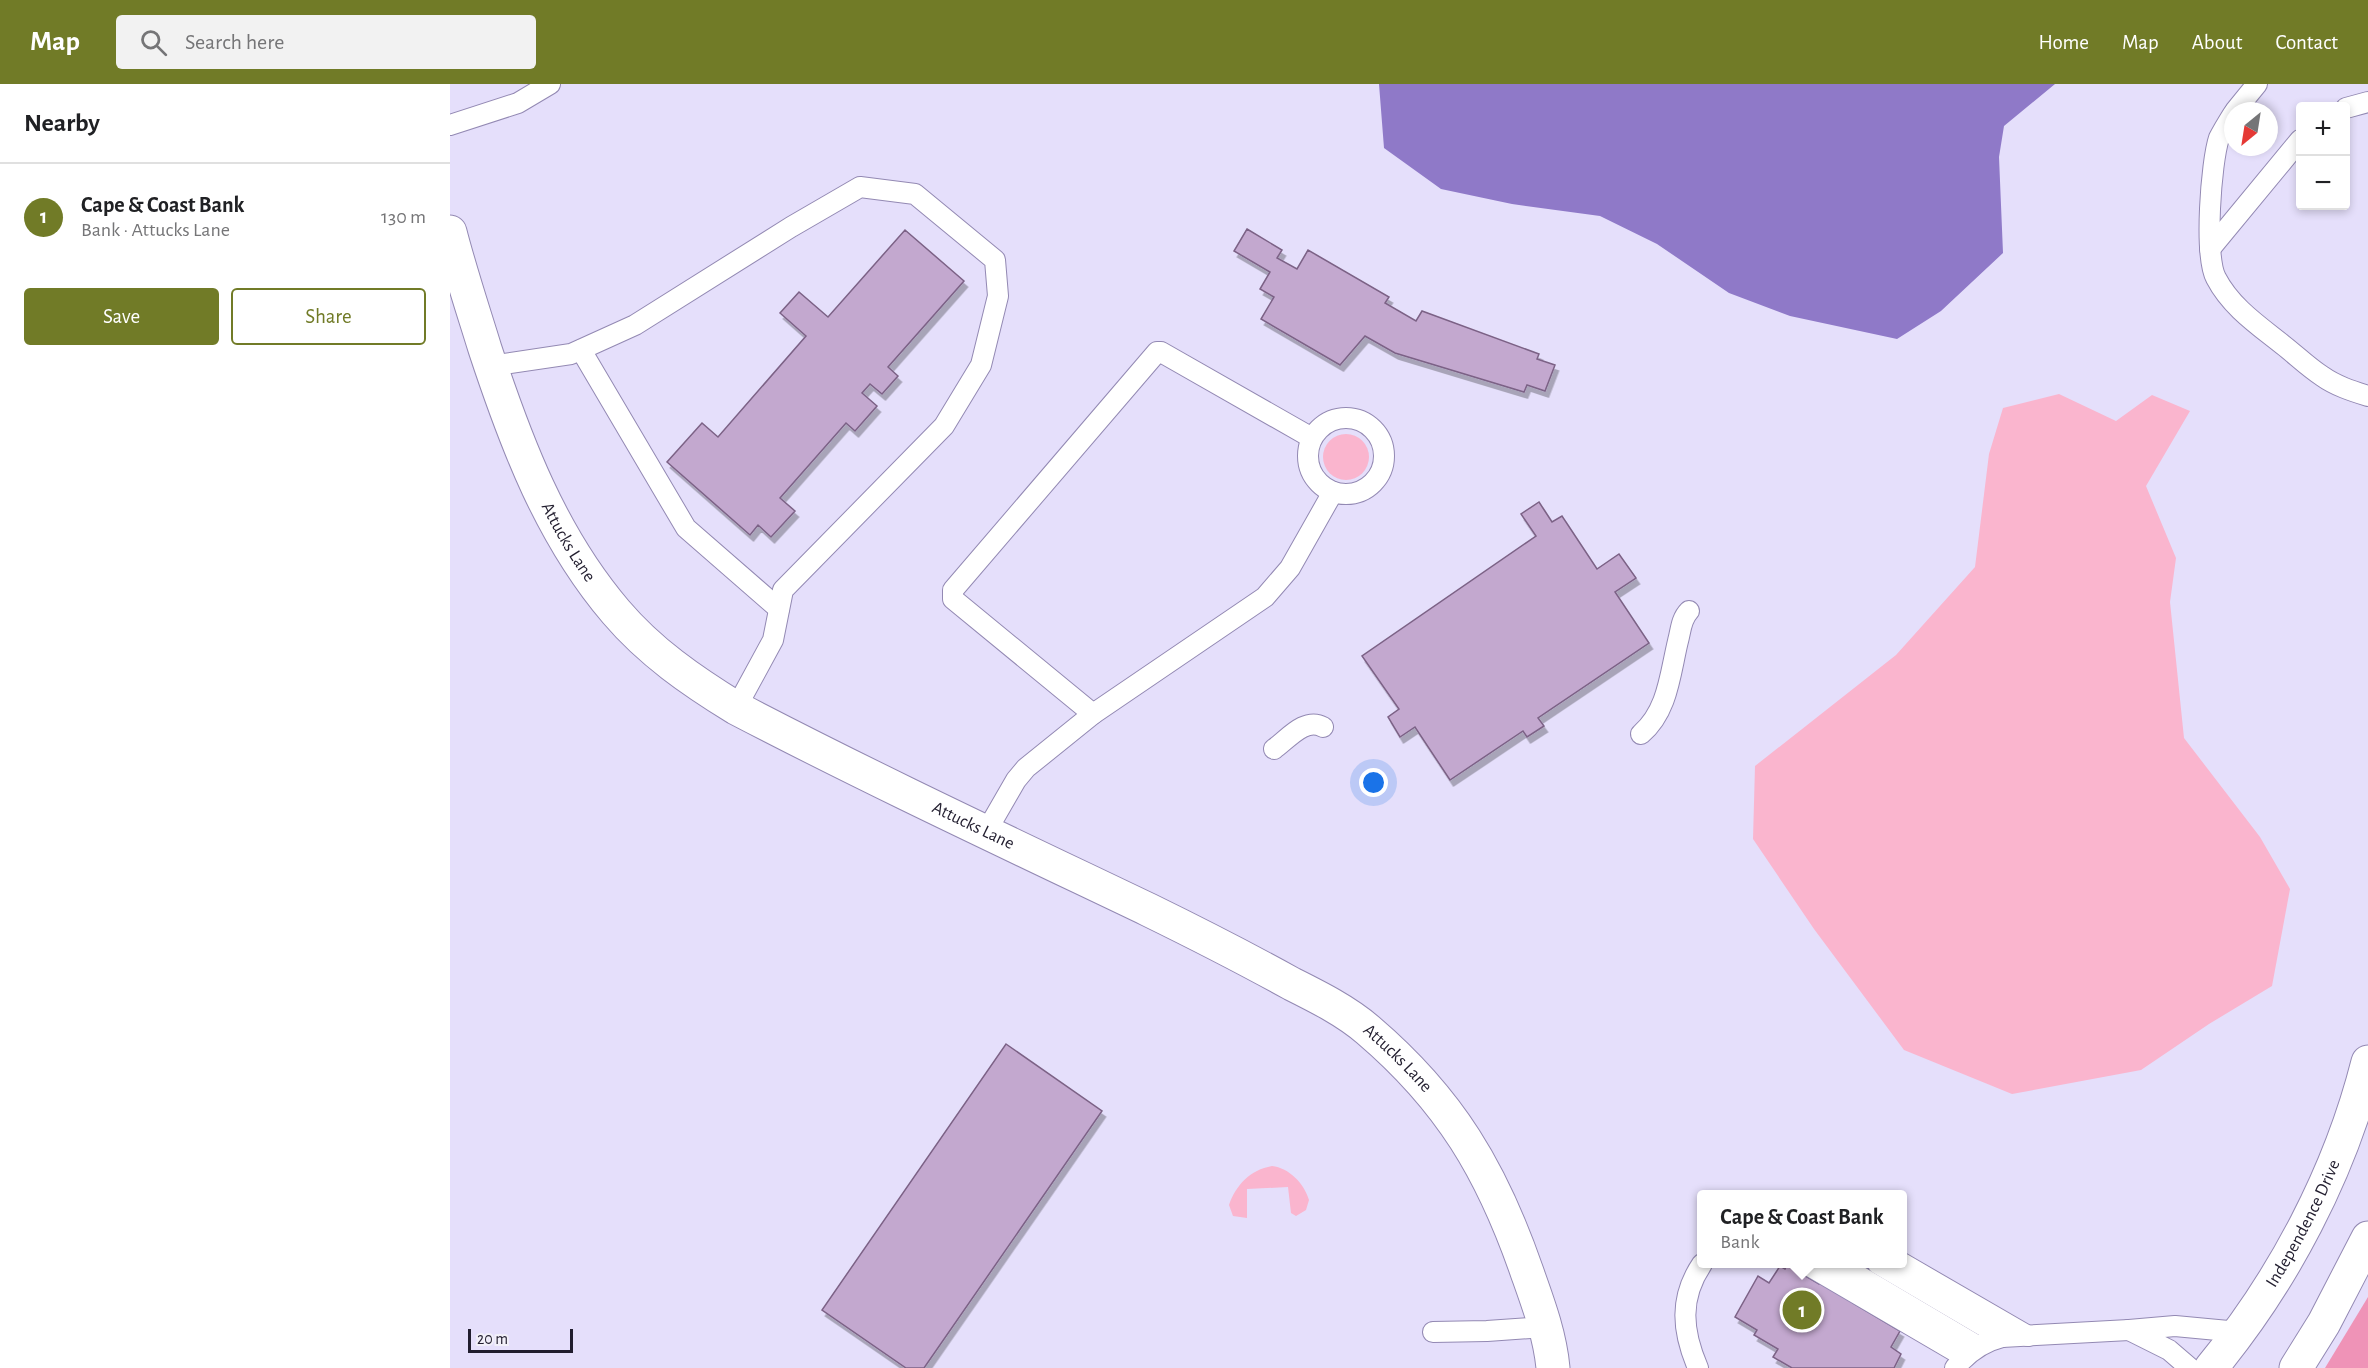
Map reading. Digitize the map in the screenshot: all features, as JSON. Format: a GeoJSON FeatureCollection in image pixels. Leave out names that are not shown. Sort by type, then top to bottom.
{"type":"FeatureCollection","features":[{"type":"Feature","properties":{"kind":"street","name":"Attucks Lane"},"geometry":{"type":"LineString","coordinates":[[450,232],[491,366],[539,491],[553,519],[616,612],[672,666],[736,708],[1217,943],[1330,1004],[1367,1029],[1413,1072],[1445,1108],[1468,1141],[1494,1188],[1516,1239],[1545,1327],[1553,1368]]}},
{"type":"Feature","properties":{"kind":"street","name":"Independence Drive"},"geometry":{"type":"LineString","coordinates":[[2211,1368],[2239,1332],[2286,1260],[2316,1201],[2341,1144],[2368,1062]]}},
{"type":"Feature","properties":{"kind":"street"},"geometry":{"type":"LineString","coordinates":[[2296,1368],[2324,1323],[2368,1238]]}},
{"type":"Feature","properties":{"kind":"lane"},"geometry":{"type":"LineString","coordinates":[[450,125],[518,103],[550,84]]}},
{"type":"Feature","properties":{"kind":"lane"},"geometry":{"type":"LineString","coordinates":[[2242,102],[2256,84]]}},
{"type":"Feature","properties":{"kind":"lane"},"geometry":{"type":"LineString","coordinates":[[2350,107],[2368,102]]}},
{"type":"Feature","properties":{"kind":"lane"},"geometry":{"type":"LineString","coordinates":[[2224,130],[2216,151],[2212,197],[2210,249],[2215,276],[2236,308],[2322,376],[2341,387],[2368,396]]}},
{"type":"Feature","properties":{"kind":"lane"},"geometry":{"type":"LineString","coordinates":[[2210,249],[2296,146]]}},
{"type":"Feature","properties":{"kind":"lane"},"geometry":{"type":"LineString","coordinates":[[491,366],[571,354],[635,325],[790,227],[860,187],[915,194],[995,260],[998,296],[981,365],[944,426],[783,590],[772,639],[736,708]]}},
{"type":"Feature","properties":{"kind":"lane"},"geometry":{"type":"LineString","coordinates":[[581,350],[686,528],[779,609]]}},
{"type":"Feature","properties":{"kind":"lane"},"geometry":{"type":"LineString","coordinates":[[1093,714],[956,604],[953,600],[953,590],[1157,352],[1161,352],[1312,438]]}},
{"type":"Feature","properties":{"kind":"lane"},"geometry":{"type":"LineString","coordinates":[[1351,418],[1364,422],[1381,440],[1384,453],[1383,466],[1378,477],[1369,487],[1358,493],[1333,492],[1314,477],[1309,466],[1308,454],[1312,438],[1326,423],[1339,419],[1351,418]]}},
{"type":"Feature","properties":{"kind":"lane"},"geometry":{"type":"LineString","coordinates":[[986,832],[1016,780],[1026,768],[1093,714],[1265,597],[1290,568],[1333,492]]}},
{"type":"Feature","properties":{"kind":"lane"},"geometry":{"type":"LineString","coordinates":[[1641,734],[1653,723],[1663,704],[1682,624],[1689,611]]}},
{"type":"Feature","properties":{"kind":"lane"},"geometry":{"type":"LineString","coordinates":[[1274,749],[1307,724],[1317,723],[1323,727]]}},
{"type":"Feature","properties":{"kind":"lane"},"geometry":{"type":"LineString","coordinates":[[1907,1266],[2028,1336]]}},
{"type":"Feature","properties":{"kind":"lane"},"geometry":{"type":"LineString","coordinates":[[1698,1368],[1687,1337],[1684,1315],[1688,1291],[1700,1268]]}},
{"type":"Feature","properties":{"kind":"lane"},"geometry":{"type":"LineString","coordinates":[[1815,1268],[1966,1357]]}},
{"type":"Feature","properties":{"kind":"lane"},"geometry":{"type":"LineString","coordinates":[[1846,1268],[1966,1357]]}},
{"type":"Feature","properties":{"kind":"lane"},"geometry":{"type":"LineString","coordinates":[[1886,1268],[2002,1337]]}},
{"type":"Feature","properties":{"kind":"lane"},"geometry":{"type":"LineString","coordinates":[[1966,1357],[2002,1337],[2175,1326],[2239,1332]]}},
{"type":"Feature","properties":{"kind":"lane"},"geometry":{"type":"LineString","coordinates":[[1433,1332],[1545,1327]]}},
{"type":"Feature","properties":{"kind":"lane"},"geometry":{"type":"LineString","coordinates":[[2129,1330],[2169,1350],[2190,1368]]}},
{"type":"Feature","properties":{"kind":"shaded area"},"geometry":{"type":"Polygon","coordinates":[[[1379,84],[2055,84],[2004,126],[1999,157],[2003,253],[1941,311],[1897,339],[1790,316],[1729,293],[1657,244],[1600,216],[1512,204],[1441,189],[1384,148],[1379,84]]]}},
{"type":"Feature","properties":{"kind":"shaded area"},"geometry":{"type":"Polygon","coordinates":[[[2059,394],[2116,421],[2152,395],[2190,411],[2146,486],[2176,558],[2170,602],[2184,738],[2260,837],[2290,889],[2272,986],[2209,1024],[2141,1070],[2012,1094],[1904,1050],[1814,929],[1753,839],[1755,766],[1896,655],[1975,567],[1989,454],[2003,408],[2059,394]]]}},
{"type":"Feature","properties":{"kind":"shaded area"},"geometry":{"type":"Polygon","coordinates":[[[1346,434],[1362,441],[1369,457],[1362,473],[1346,480],[1330,473],[1323,457],[1330,441],[1346,434]]]}},
{"type":"Feature","properties":{"kind":"shaded area"},"geometry":{"type":"Polygon","coordinates":[[[1272,1166],[1290,1173],[1300,1182],[1309,1200],[1306,1210],[1296,1216],[1291,1213],[1288,1187],[1247,1189],[1247,1218],[1233,1216],[1229,1205],[1240,1185],[1257,1171],[1272,1166]]]}},
{"type":"Feature","properties":{"kind":"shaded area"},"geometry":{"type":"Polygon","coordinates":[[[2368,1297],[2368,1368],[2325,1368],[2368,1297]]]}},
{"type":"Feature","properties":{"kind":"building"},"geometry":{"type":"Polygon","coordinates":[[[1247,229],[1282,250],[1277,258],[1297,269],[1308,250],[1389,297],[1385,303],[1416,321],[1422,311],[1539,354],[1537,359],[1555,365],[1545,391],[1527,385],[1524,392],[1395,353],[1365,336],[1340,365],[1261,319],[1274,297],[1260,289],[1270,272],[1234,251],[1247,229]]]}},
{"type":"Feature","properties":{"kind":"building"},"geometry":{"type":"Polygon","coordinates":[[[905,230],[964,281],[888,367],[898,376],[882,394],[870,384],[862,393],[877,406],[855,431],[846,423],[780,498],[795,511],[771,537],[758,525],[750,535],[667,462],[702,423],[718,437],[806,336],[780,313],[799,292],[828,317],[905,230]]]}},
{"type":"Feature","properties":{"kind":"building"},"geometry":{"type":"Polygon","coordinates":[[[1539,502],[1552,522],[1562,516],[1597,569],[1619,554],[1636,578],[1615,592],[1649,643],[1538,718],[1544,726],[1527,737],[1523,731],[1450,780],[1415,727],[1400,737],[1388,717],[1399,709],[1362,656],[1536,536],[1521,514],[1539,502]]]}},
{"type":"Feature","properties":{"kind":"building"},"geometry":{"type":"Polygon","coordinates":[[[1006,1044],[1102,1111],[924,1368],[906,1368],[822,1310],[1006,1044]]]}},
{"type":"Feature","properties":{"kind":"building"},"geometry":{"type":"Polygon","coordinates":[[[1779,1268],[1792,1268],[1819,1284],[1829,1268],[1874,1268],[1853,1303],[1900,1331],[1891,1347],[1901,1354],[1894,1368],[1792,1368],[1773,1357],[1778,1349],[1754,1335],[1757,1330],[1735,1317],[1758,1276],[1769,1283],[1779,1268]]]}},
{"type":"Feature","properties":{"kind":"place","name":"Cape & Coast Bank"},"geometry":{"type":"Point","coordinates":[1802,1310]}}]}
